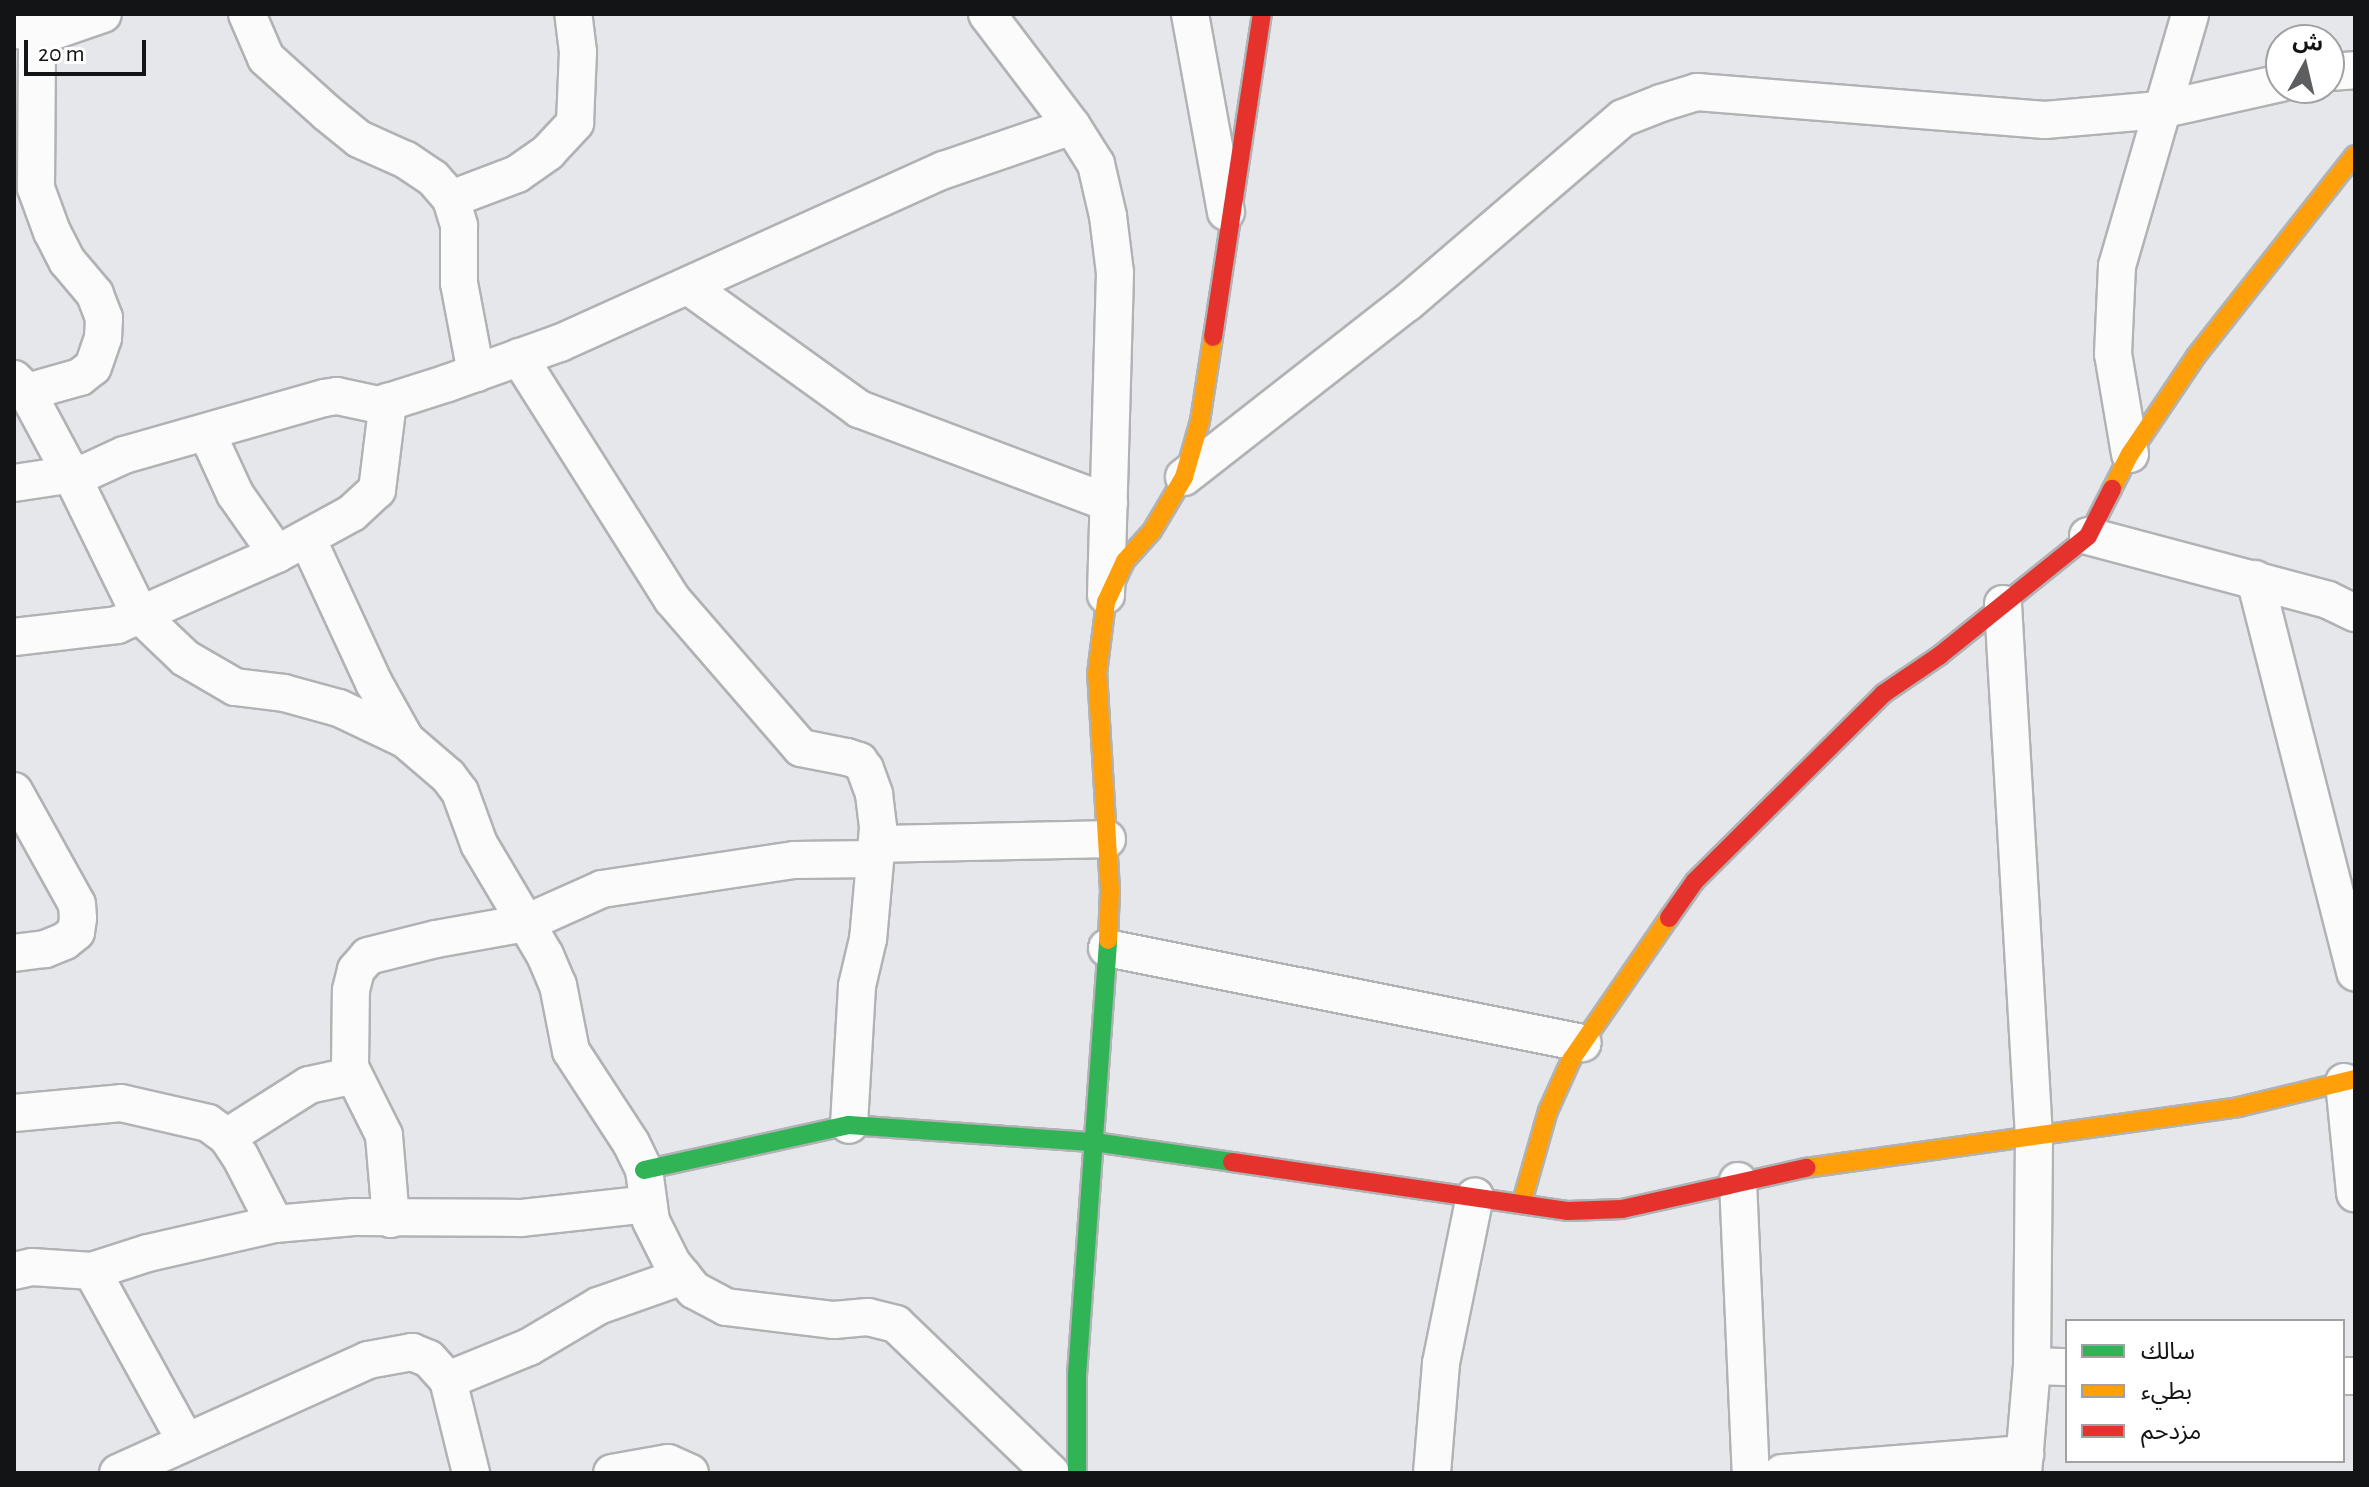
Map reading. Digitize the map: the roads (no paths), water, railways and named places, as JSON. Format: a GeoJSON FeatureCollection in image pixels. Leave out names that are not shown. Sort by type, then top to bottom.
{"type":"FeatureCollection","features":[{"type":"Feature","properties":{"kind":"street"},"geometry":{"type":"LineString","coordinates":[[103,14],[63,29],[26,31],[26,134],[41,207],[67,261],[95,294],[104,318],[103,338],[93,367],[80,377],[20,386],[71,474],[140,615],[185,658],[235,687],[284,693],[339,708],[406,740],[448,776],[460,792],[479,844],[558,985],[571,1051],[631,1143],[646,1187],[651,1221],[672,1263],[694,1290],[726,1307],[834,1320],[868,1317],[896,1324],[1051,1473]]}},
{"type":"Feature","properties":{"kind":"street"},"geometry":{"type":"LineString","coordinates":[[247,14],[266,58],[359,139],[406,160],[433,178],[451,199],[459,226],[459,283],[476,373]]}},
{"type":"Feature","properties":{"kind":"street"},"geometry":{"type":"LineString","coordinates":[[451,199],[517,174],[548,152],[575,123],[578,52],[573,14]]}},
{"type":"Feature","properties":{"kind":"street"},"geometry":{"type":"LineString","coordinates":[[987,14],[1072,126],[1096,164],[1108,216],[1115,273],[1106,602],[1097,674],[1107,839],[1107,948],[1077,1375],[1077,1473]]}},
{"type":"Feature","properties":{"kind":"street"},"geometry":{"type":"LineString","coordinates":[[1190,14],[1230,233]]}},
{"type":"Feature","properties":{"kind":"street"},"geometry":{"type":"LineString","coordinates":[[1106,602],[1125,561],[1152,531],[1184,477],[1200,421],[1262,14]]}},
{"type":"Feature","properties":{"kind":"street"},"geometry":{"type":"LineString","coordinates":[[2130,454],[2113,354],[2117,266],[2190,14]]}},
{"type":"Feature","properties":{"kind":"street"},"geometry":{"type":"LineString","coordinates":[[1184,477],[1407,303],[1623,118],[1661,103],[1697,92],[2045,120],[2160,110],[2265,87]]}},
{"type":"Feature","properties":{"kind":"street"},"geometry":{"type":"LineString","coordinates":[[14,483],[87,472],[124,455],[324,398],[337,396],[379,405],[476,373],[688,286],[944,170],[1072,126]]}},
{"type":"Feature","properties":{"kind":"street"},"geometry":{"type":"LineString","coordinates":[[1522,1202],[1548,1111],[1583,1043],[1695,881],[1883,694],[1939,656],[2088,536],[2130,454],[2196,356],[2355,155]]}},
{"type":"Feature","properties":{"kind":"street"},"geometry":{"type":"LineString","coordinates":[[688,286],[859,409],[1109,503]]}},
{"type":"Feature","properties":{"kind":"street"},"geometry":{"type":"LineString","coordinates":[[519,357],[672,599],[801,748],[847,757],[859,761],[865,769],[874,794],[876,852],[868,939],[857,986],[849,1125]]}},
{"type":"Feature","properties":{"kind":"street"},"geometry":{"type":"LineString","coordinates":[[14,637],[117,625],[292,546],[368,503],[377,490],[388,402]]}},
{"type":"Feature","properties":{"kind":"street"},"geometry":{"type":"LineString","coordinates":[[207,433],[235,494],[292,546],[406,740]]}},
{"type":"Feature","properties":{"kind":"street"},"geometry":{"type":"LineString","coordinates":[[2088,536],[2328,600],[2355,613]]}},
{"type":"Feature","properties":{"kind":"street"},"geometry":{"type":"LineString","coordinates":[[2255,579],[2344,916],[2355,972]]}},
{"type":"Feature","properties":{"kind":"street"},"geometry":{"type":"LineString","coordinates":[[1782,1473],[2024,1463],[2032,1366],[2034,1137],[2003,604]]}},
{"type":"Feature","properties":{"kind":"street"},"geometry":{"type":"LineString","coordinates":[[14,791],[77,904],[78,918],[76,932],[65,941],[45,949],[14,953]]}},
{"type":"Feature","properties":{"kind":"street"},"geometry":{"type":"LineString","coordinates":[[391,1219],[384,1135],[350,1067],[351,990],[356,970],[368,956],[436,939],[526,923],[602,889],[779,862],[876,852],[1107,839]]}},
{"type":"Feature","properties":{"kind":"street"},"geometry":{"type":"LineString","coordinates":[[1107,948],[1583,1043]]}},
{"type":"Feature","properties":{"kind":"street"},"geometry":{"type":"LineString","coordinates":[[227,1137],[309,1085],[343,1078],[350,1067]]}},
{"type":"Feature","properties":{"kind":"street"},"geometry":{"type":"LineString","coordinates":[[14,1271],[32,1267],[92,1271],[148,1253],[275,1224],[354,1217],[522,1218],[646,1187],[849,1125],[896,1131],[1094,1142],[1568,1211],[1622,1209],[1814,1166],[2239,1107],[2350,1080],[2355,1193]]}},
{"type":"Feature","properties":{"kind":"street"},"geometry":{"type":"LineString","coordinates":[[14,1113],[121,1103],[208,1123],[227,1137],[275,1224]]}},
{"type":"Feature","properties":{"kind":"street"},"geometry":{"type":"LineString","coordinates":[[1738,1181],[1751,1473]]}},
{"type":"Feature","properties":{"kind":"street"},"geometry":{"type":"LineString","coordinates":[[1432,1473],[1441,1363],[1475,1196]]}},
{"type":"Feature","properties":{"kind":"street"},"geometry":{"type":"LineString","coordinates":[[92,1271],[186,1442]]}},
{"type":"Feature","properties":{"kind":"street"},"geometry":{"type":"LineString","coordinates":[[448,1380],[529,1347],[598,1306],[683,1276]]}},
{"type":"Feature","properties":{"kind":"street"},"geometry":{"type":"LineString","coordinates":[[118,1473],[368,1360],[412,1352],[429,1359],[448,1380],[471,1473]]}},
{"type":"Feature","properties":{"kind":"street"},"geometry":{"type":"LineString","coordinates":[[2032,1366],[2065,1367]]}},
{"type":"Feature","properties":{"kind":"street"},"geometry":{"type":"LineString","coordinates":[[612,1473],[668,1463],[690,1473]]}}]}
